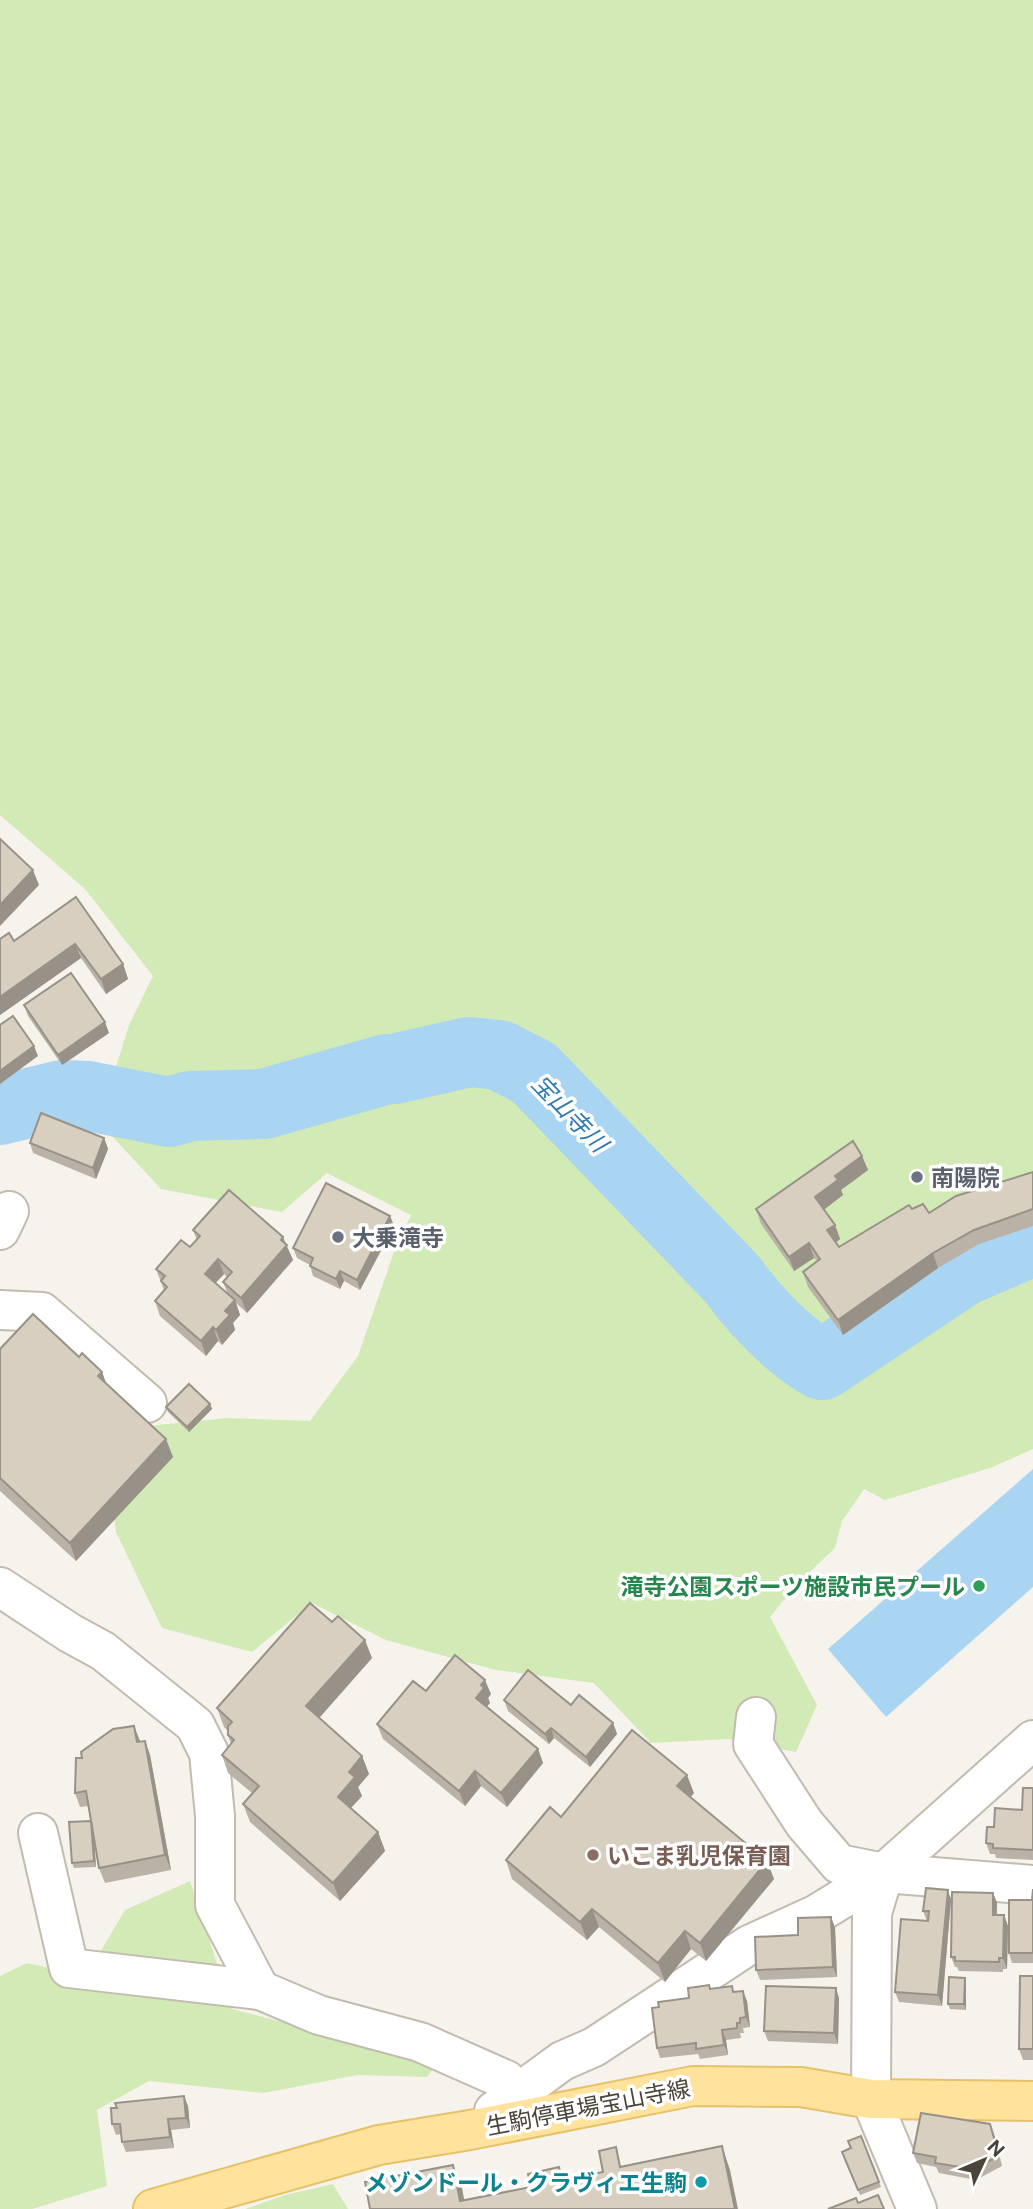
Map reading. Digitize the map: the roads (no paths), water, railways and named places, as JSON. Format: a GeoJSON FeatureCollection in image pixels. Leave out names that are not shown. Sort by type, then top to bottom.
{"type":"FeatureCollection","features":[{"type":"Feature","properties":{"kind":"main road","name":"生駒停車場宝山寺線"},"geometry":{"type":"LineString","coordinates":[[153,2209],[379,2145],[693,2086],[801,2087],[871,2099],[1033,2101]]}},
{"type":"Feature","properties":{"kind":"street"},"geometry":{"type":"LineString","coordinates":[[0,1310],[42,1312],[147,1403]]}},
{"type":"Feature","properties":{"kind":"street"},"geometry":{"type":"LineString","coordinates":[[0,1587],[70,1633],[103,1651],[195,1725],[209,1753],[215,1816],[215,1905],[260,1990]]}},
{"type":"Feature","properties":{"kind":"street"},"geometry":{"type":"LineString","coordinates":[[756,1717],[753,1744],[804,1823],[839,1864],[884,1873],[1033,1885]]}},
{"type":"Feature","properties":{"kind":"street"},"geometry":{"type":"LineString","coordinates":[[470,2130],[562,2061],[594,2047],[749,1945],[817,1914],[884,1873],[1033,1740]]}},
{"type":"Feature","properties":{"kind":"street"},"geometry":{"type":"LineString","coordinates":[[38,1833],[69,1968],[260,1990],[319,2015],[420,2042],[506,2080],[514,2096]]}},
{"type":"Feature","properties":{"kind":"street"},"geometry":{"type":"LineString","coordinates":[[884,1873],[872,1913],[871,2099],[917,2209]]}},
{"type":"Feature","properties":{"kind":"water"},"geometry":{"type":"Polygon","coordinates":[[[1033,1469],[1033,1587],[886,1717],[828,1649],[1033,1469]]]}},
{"type":"Feature","properties":{"kind":"waterway","name":"宝山寺川"},"geometry":{"type":"LineString","coordinates":[[0,1110],[62,1095],[88,1096],[169,1112],[190,1106],[264,1104],[387,1069],[469,1052],[499,1055],[534,1073],[732,1279],[773,1327],[822,1365],[963,1271],[1033,1241]]}},
{"type":"Feature","properties":{"kind":"place","name":"南陽院"},"geometry":{"type":"Point","coordinates":[917,1177]}},
{"type":"Feature","properties":{"kind":"place","name":"大乗滝寺"},"geometry":{"type":"Point","coordinates":[338,1237]}},
{"type":"Feature","properties":{"kind":"place","name":"滝寺公園スポーツ施設市民プール"},"geometry":{"type":"Point","coordinates":[979,1586]}},
{"type":"Feature","properties":{"kind":"place","name":"いこま乳児保育園"},"geometry":{"type":"Point","coordinates":[593,1855]}},
{"type":"Feature","properties":{"kind":"place","name":"メゾンドール・クラヴィエ生駒"},"geometry":{"type":"Point","coordinates":[701,2182]}}]}
